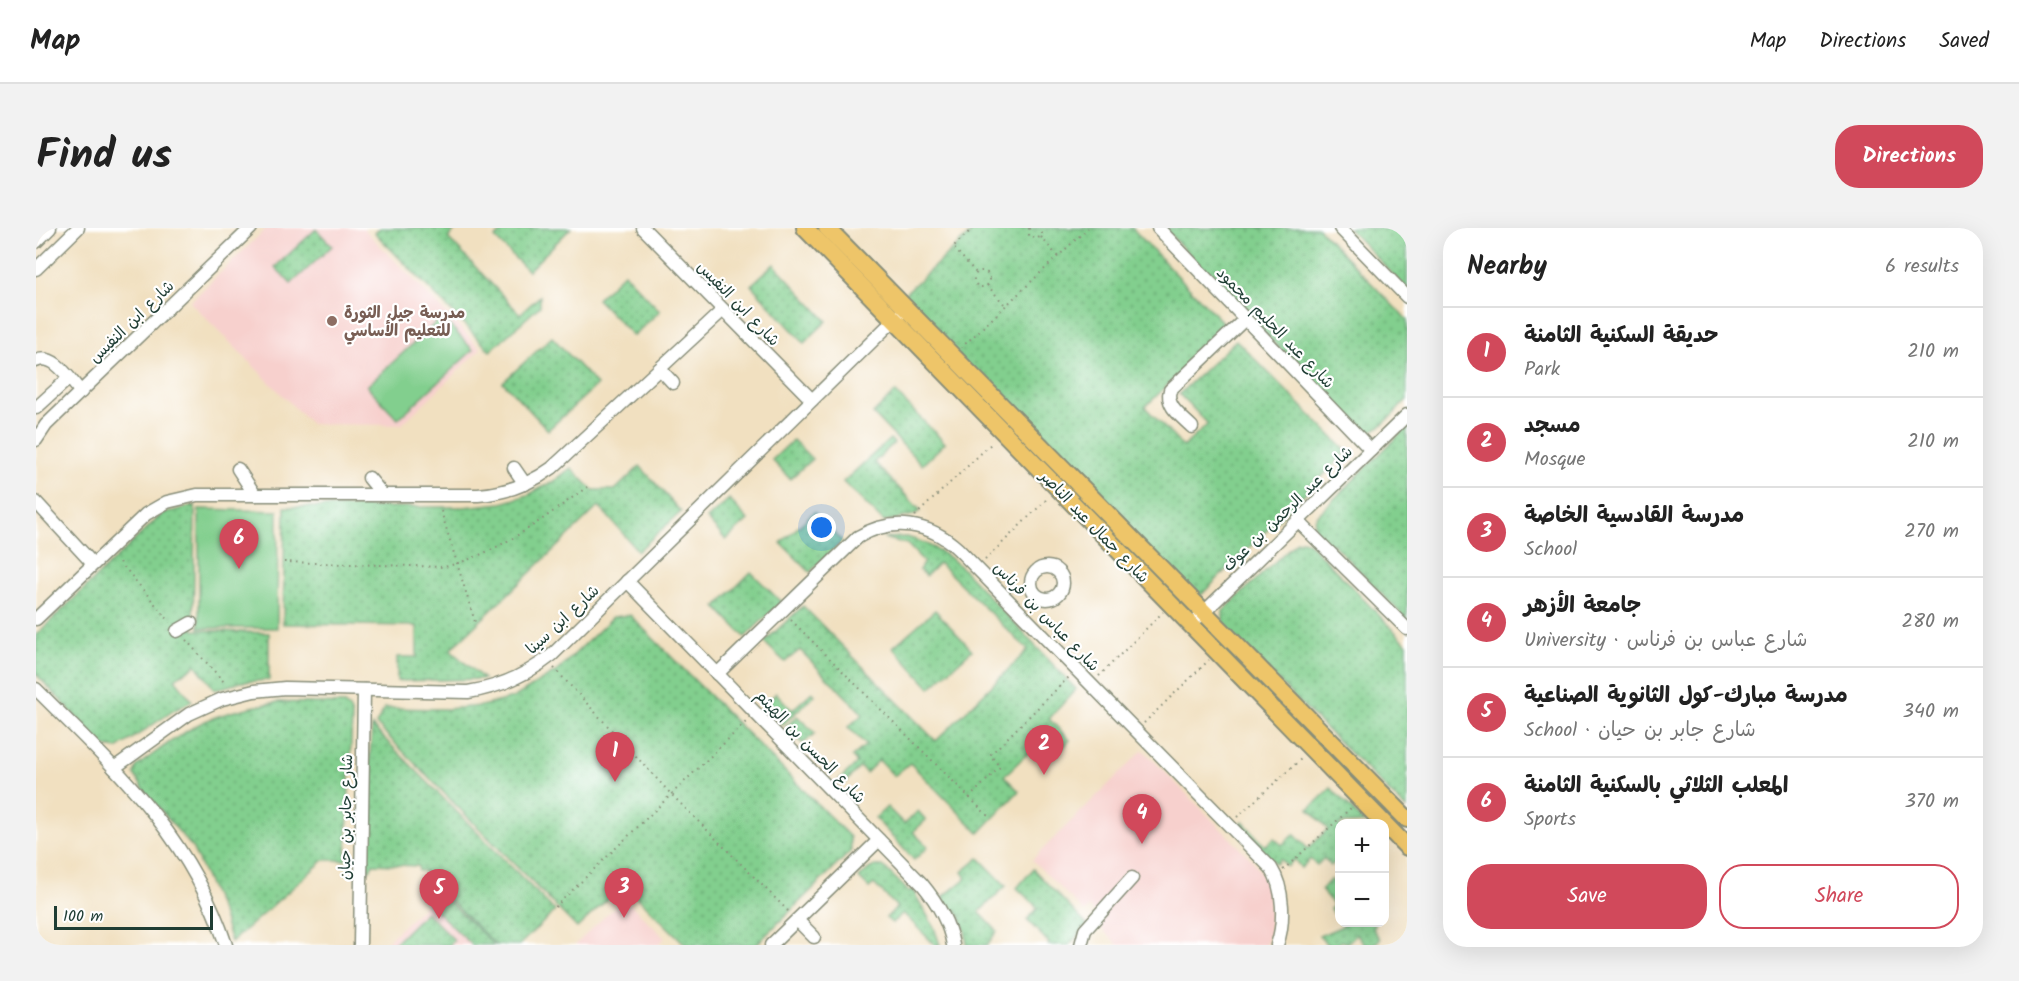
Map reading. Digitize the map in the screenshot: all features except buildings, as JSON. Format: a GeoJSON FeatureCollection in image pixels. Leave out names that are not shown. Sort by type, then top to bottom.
{"type":"FeatureCollection","features":[{"type":"Feature","properties":{"kind":"main road","name":"شارع جمال عبد الناصر"},"geometry":{"type":"LineString","coordinates":[[805,228],[900,314],[953,356],[1407,819]]}},
{"type":"Feature","properties":{"kind":"main road","name":"شارع جمال عبد الناصر"},"geometry":{"type":"LineString","coordinates":[[827,228],[1004,432],[1407,847]]}},
{"type":"Feature","properties":{"kind":"street"},"geometry":{"type":"LineString","coordinates":[[37,238],[50,228]]}},
{"type":"Feature","properties":{"kind":"street"},"geometry":{"type":"LineString","coordinates":[[36,269],[78,228]]}},
{"type":"Feature","properties":{"kind":"street","name":"شارع ابن النفيس"},"geometry":{"type":"LineString","coordinates":[[36,440],[46,425],[251,228]]}},
{"type":"Feature","properties":{"kind":"street","name":"شارع ابن النفيس"},"geometry":{"type":"LineString","coordinates":[[643,228],[812,400]]}},
{"type":"Feature","properties":{"kind":"street","name":"شارع عبد الحليم محمود"},"geometry":{"type":"LineString","coordinates":[[1158,228],[1371,450]]}},
{"type":"Feature","properties":{"kind":"street"},"geometry":{"type":"LineString","coordinates":[[1340,228],[1407,297]]}},
{"type":"Feature","properties":{"kind":"street"},"geometry":{"type":"LineString","coordinates":[[36,619],[136,522],[167,502],[197,495],[478,495],[505,491],[525,484],[552,468],[723,310]]}},
{"type":"Feature","properties":{"kind":"street","name":"شارع ابن سينا"},"geometry":{"type":"LineString","coordinates":[[114,768],[174,724],[222,699],[269,689],[468,692],[481,690],[519,676],[545,660],[900,314]]}},
{"type":"Feature","properties":{"kind":"street"},"geometry":{"type":"LineString","coordinates":[[1192,427],[1170,404],[1168,397],[1170,390],[1245,319]]}},
{"type":"Feature","properties":{"kind":"street"},"geometry":{"type":"LineString","coordinates":[[36,361],[44,358],[50,359],[81,393]]}},
{"type":"Feature","properties":{"kind":"street"},"geometry":{"type":"LineString","coordinates":[[660,369],[673,383]]}},
{"type":"Feature","properties":{"kind":"street"},"geometry":{"type":"LineString","coordinates":[[36,408],[68,379]]}},
{"type":"Feature","properties":{"kind":"street","name":"شارع عبد الرحمن بن عوف"},"geometry":{"type":"LineString","coordinates":[[1191,624],[1407,415]]}},
{"type":"Feature","properties":{"kind":"street"},"geometry":{"type":"LineString","coordinates":[[514,468],[525,484]]}},
{"type":"Feature","properties":{"kind":"street"},"geometry":{"type":"LineString","coordinates":[[237,470],[255,495]]}},
{"type":"Feature","properties":{"kind":"street"},"geometry":{"type":"LineString","coordinates":[[369,478],[383,495]]}},
{"type":"Feature","properties":{"kind":"street"},"geometry":{"type":"LineString","coordinates":[[36,502],[93,564]]}},
{"type":"Feature","properties":{"kind":"street"},"geometry":{"type":"LineString","coordinates":[[1298,521],[1407,629]]}},
{"type":"Feature","properties":{"kind":"street","name":"شارع عباس بن فرناس"},"geometry":{"type":"LineString","coordinates":[[717,674],[850,543],[876,528],[906,524],[925,528],[943,537],[976,568],[1266,863],[1276,876]]}},
{"type":"Feature","properties":{"kind":"street","name":"شارع الحسن بن الهيثم"},"geometry":{"type":"LineString","coordinates":[[627,581],[931,894],[944,917],[953,945]]}},
{"type":"Feature","properties":{"kind":"street"},"geometry":{"type":"LineString","coordinates":[[177,631],[191,623]]}},
{"type":"Feature","properties":{"kind":"street"},"geometry":{"type":"LineString","coordinates":[[36,689],[114,768],[157,816],[188,861],[212,909],[226,945]]}},
{"type":"Feature","properties":{"kind":"street","name":"شارع جابر بن حيان"},"geometry":{"type":"LineString","coordinates":[[360,945],[364,690]]}},
{"type":"Feature","properties":{"kind":"street"},"geometry":{"type":"LineString","coordinates":[[771,945],[879,840]]}},
{"type":"Feature","properties":{"kind":"street"},"geometry":{"type":"LineString","coordinates":[[1276,876],[1281,899],[1280,934],[1277,945]]}},
{"type":"Feature","properties":{"kind":"street"},"geometry":{"type":"LineString","coordinates":[[1081,945],[1084,930],[1132,878]]}},
{"type":"Feature","properties":{"kind":"street"},"geometry":{"type":"LineString","coordinates":[[797,920],[814,937]]}},
{"type":"Feature","properties":{"kind":"path"},"geometry":{"type":"LineString","coordinates":[[973,228],[953,248],[977,274]]}},
{"type":"Feature","properties":{"kind":"path"},"geometry":{"type":"LineString","coordinates":[[1029,228],[1028,234],[1031,237],[1035,239],[1041,237]]}},
{"type":"Feature","properties":{"kind":"path"},"geometry":{"type":"LineString","coordinates":[[1041,237],[1042,228]]}},
{"type":"Feature","properties":{"kind":"path"},"geometry":{"type":"LineString","coordinates":[[953,356],[1088,228]]}},
{"type":"Feature","properties":{"kind":"path"},"geometry":{"type":"LineString","coordinates":[[1402,228],[1407,234]]}},
{"type":"Feature","properties":{"kind":"path"},"geometry":{"type":"LineString","coordinates":[[1041,237],[1058,257]]}},
{"type":"Feature","properties":{"kind":"path"},"geometry":{"type":"LineString","coordinates":[[983,271],[987,273],[990,279],[987,285],[976,284],[977,274],[983,271]]}},
{"type":"Feature","properties":{"kind":"path"},"geometry":{"type":"LineString","coordinates":[[987,285],[1006,306]]}},
{"type":"Feature","properties":{"kind":"path"},"geometry":{"type":"LineString","coordinates":[[906,524],[1004,432]]}},
{"type":"Feature","properties":{"kind":"path"},"geometry":{"type":"LineString","coordinates":[[284,562],[444,567],[458,564],[497,547],[538,523],[587,487]]}},
{"type":"Feature","properties":{"kind":"path"},"geometry":{"type":"LineString","coordinates":[[976,568],[1058,488]]}},
{"type":"Feature","properties":{"kind":"path"},"geometry":{"type":"LineString","coordinates":[[441,511],[475,622]]}},
{"type":"Feature","properties":{"kind":"path"},"geometry":{"type":"LineString","coordinates":[[1090,684],[1171,604]]}},
{"type":"Feature","properties":{"kind":"path"},"geometry":{"type":"LineString","coordinates":[[791,620],[990,818]]}},
{"type":"Feature","properties":{"kind":"path"},"geometry":{"type":"LineString","coordinates":[[1136,731],[1218,652]]}},
{"type":"Feature","properties":{"kind":"path"},"geometry":{"type":"LineString","coordinates":[[545,660],[671,794],[797,920]]}},
{"type":"Feature","properties":{"kind":"path"},"geometry":{"type":"LineString","coordinates":[[969,798],[1000,767],[990,756],[1077,670]]}},
{"type":"Feature","properties":{"kind":"path"},"geometry":{"type":"LineString","coordinates":[[555,907],[755,713]]}},
{"type":"Feature","properties":{"kind":"path"},"geometry":{"type":"LineString","coordinates":[[1228,825],[1312,748]]}},
{"type":"Feature","properties":{"kind":"path"},"geometry":{"type":"LineString","coordinates":[[1276,876],[1360,799]]}},
{"type":"Feature","properties":{"kind":"shaded area","name":"مدرسة جيل الثورة للتعليم الأساسي"},"geometry":{"type":"Polygon","coordinates":[[[267,228],[363,228],[481,349],[401,425],[311,424],[190,302],[267,228]]]}},
{"type":"Feature","properties":{"kind":"shaded area"},"geometry":{"type":"Polygon","coordinates":[[[1143,750],[1253,861],[1261,873],[1268,888],[1269,902],[1270,930],[1266,945],[1118,945],[1097,924],[1101,919],[1089,907],[1085,912],[1032,860],[1143,750]]]}},
{"type":"Feature","properties":{"kind":"shaded area"},"geometry":{"type":"Polygon","coordinates":[[[439,892],[494,945],[383,945],[439,892]]]}},
{"type":"Feature","properties":{"kind":"shaded area"},"geometry":{"type":"Polygon","coordinates":[[[624,898],[665,938],[658,945],[575,945],[624,898]]]}},
{"type":"Feature","properties":{"kind":"green space"},"geometry":{"type":"Polygon","coordinates":[[[380,228],[457,228],[448,238],[520,314],[540,296],[540,306],[490,351],[375,233],[380,228]]]}},
{"type":"Feature","properties":{"kind":"green space"},"geometry":{"type":"Polygon","coordinates":[[[506,228],[571,228],[528,271],[495,238],[506,228]]]}},
{"type":"Feature","properties":{"kind":"green space"},"geometry":{"type":"Polygon","coordinates":[[[976,228],[1132,228],[1227,327],[1145,407],[1183,447],[1208,424],[1179,394],[1236,340],[1347,452],[1201,595],[1194,595],[901,297],[976,228]]]}},
{"type":"Feature","properties":{"kind":"green space"},"geometry":{"type":"Polygon","coordinates":[[[1164,228],[1318,228],[1407,320],[1407,400],[1379,427],[1365,432],[1358,431],[1164,228]]]}},
{"type":"Feature","properties":{"kind":"green space"},"geometry":{"type":"Polygon","coordinates":[[[1348,228],[1407,228],[1407,289],[1348,228]]]}},
{"type":"Feature","properties":{"kind":"green space"},"geometry":{"type":"Polygon","coordinates":[[[316,229],[332,246],[291,284],[275,267],[316,229]]]}},
{"type":"Feature","properties":{"kind":"green space"},"geometry":{"type":"Polygon","coordinates":[[[774,264],[827,321],[804,343],[751,285],[774,264]]]}},
{"type":"Feature","properties":{"kind":"green space"},"geometry":{"type":"Polygon","coordinates":[[[624,273],[660,311],[633,336],[597,299],[624,273]]]}},
{"type":"Feature","properties":{"kind":"green space"},"geometry":{"type":"Polygon","coordinates":[[[442,317],[473,350],[398,419],[367,386],[442,317]]]}},
{"type":"Feature","properties":{"kind":"green space"},"geometry":{"type":"Polygon","coordinates":[[[552,337],[597,385],[548,430],[503,382],[552,337]]]}},
{"type":"Feature","properties":{"kind":"green space"},"geometry":{"type":"Polygon","coordinates":[[[895,392],[945,443],[922,465],[873,414],[895,392]]]}},
{"type":"Feature","properties":{"kind":"green space"},"geometry":{"type":"Polygon","coordinates":[[[1407,427],[1407,620],[1332,543],[1329,546],[1322,540],[1316,533],[1314,522],[1316,517],[1407,427]]]}},
{"type":"Feature","properties":{"kind":"green space"},"geometry":{"type":"Polygon","coordinates":[[[890,439],[894,443],[874,462],[921,511],[884,522],[843,482],[890,439]]]}},
{"type":"Feature","properties":{"kind":"green space"},"geometry":{"type":"Polygon","coordinates":[[[793,440],[812,459],[790,479],[772,460],[793,440]]]}},
{"type":"Feature","properties":{"kind":"green space"},"geometry":{"type":"Polygon","coordinates":[[[640,466],[681,512],[638,551],[599,506],[450,650],[484,679],[397,681],[397,657],[417,657],[417,626],[283,624],[285,507],[463,507],[502,503],[528,495],[554,481],[571,468],[593,490],[615,490],[640,466]]]}},
{"type":"Feature","properties":{"kind":"green space"},"geometry":{"type":"Polygon","coordinates":[[[729,499],[748,520],[726,540],[707,519],[729,499]]]}},
{"type":"Feature","properties":{"kind":"green space"},"geometry":{"type":"Polygon","coordinates":[[[195,505],[193,630],[269,633],[269,680],[241,682],[215,690],[196,665],[175,679],[192,701],[173,711],[117,749],[104,747],[36,674],[36,635],[162,514],[195,505]]]}},
{"type":"Feature","properties":{"kind":"green space"},"geometry":{"type":"Polygon","coordinates":[[[199,509],[278,511],[277,628],[199,628],[199,509]]]}},
{"type":"Feature","properties":{"kind":"green space"},"geometry":{"type":"Polygon","coordinates":[[[814,512],[842,541],[810,572],[781,543],[814,512]]]}},
{"type":"Feature","properties":{"kind":"green space"},"geometry":{"type":"Polygon","coordinates":[[[906,537],[934,548],[959,565],[1076,689],[1049,719],[1070,740],[1062,749],[1047,735],[1004,776],[1019,791],[979,833],[910,763],[894,776],[879,760],[866,773],[860,767],[843,785],[839,780],[857,763],[852,757],[866,745],[848,727],[863,714],[800,650],[785,662],[764,642],[803,606],[936,741],[1028,650],[939,563],[926,576],[919,570],[924,562],[907,544],[883,538],[906,537]]]}},
{"type":"Feature","properties":{"kind":"green space"},"geometry":{"type":"Polygon","coordinates":[[[1297,541],[1308,542],[1407,644],[1407,810],[1223,626],[1223,611],[1297,541]]]}},
{"type":"Feature","properties":{"kind":"green space"},"geometry":{"type":"Polygon","coordinates":[[[751,572],[781,602],[745,637],[716,607],[751,572]]]}},
{"type":"Feature","properties":{"kind":"green space"},"geometry":{"type":"Polygon","coordinates":[[[935,610],[972,650],[930,688],[893,647],[935,610]]]}},
{"type":"Feature","properties":{"kind":"green space"},"geometry":{"type":"Polygon","coordinates":[[[630,615],[850,837],[851,851],[756,945],[686,945],[624,884],[577,928],[376,724],[385,708],[447,709],[481,706],[513,698],[557,671],[613,617],[630,615]]]}},
{"type":"Feature","properties":{"kind":"green space"},"geometry":{"type":"Polygon","coordinates":[[[812,692],[815,695],[782,725],[764,706],[776,693],[792,710],[812,692]]]}},
{"type":"Feature","properties":{"kind":"green space"},"geometry":{"type":"Polygon","coordinates":[[[279,702],[344,704],[349,708],[352,716],[346,860],[324,860],[231,942],[223,916],[192,847],[146,793],[134,774],[137,766],[177,737],[203,722],[240,709],[279,702]]]}},
{"type":"Feature","properties":{"kind":"green space"},"geometry":{"type":"Polygon","coordinates":[[[797,716],[815,733],[803,744],[786,727],[797,716]]]}},
{"type":"Feature","properties":{"kind":"green space"},"geometry":{"type":"Polygon","coordinates":[[[372,726],[555,911],[519,945],[496,945],[440,890],[429,900],[423,891],[425,871],[419,871],[418,866],[373,864],[370,870],[363,870],[372,726]]]}},
{"type":"Feature","properties":{"kind":"green space"},"geometry":{"type":"Polygon","coordinates":[[[1331,788],[1361,819],[1335,819],[1335,862],[1331,866],[1324,858],[1317,865],[1310,859],[1301,868],[1294,859],[1287,867],[1280,859],[1276,864],[1240,826],[1243,822],[1265,846],[1274,838],[1282,845],[1294,834],[1308,849],[1328,829],[1309,809],[1331,788]]]}},
{"type":"Feature","properties":{"kind":"green space"},"geometry":{"type":"Polygon","coordinates":[[[887,807],[904,824],[918,811],[926,820],[913,832],[928,847],[914,860],[875,818],[887,807]]]}},
{"type":"Feature","properties":{"kind":"green space"},"geometry":{"type":"Polygon","coordinates":[[[979,858],[1006,886],[979,912],[997,931],[987,945],[967,945],[964,927],[957,911],[952,915],[943,897],[966,878],[962,872],[979,858]]]}},
{"type":"Feature","properties":{"kind":"green space"},"geometry":{"type":"Polygon","coordinates":[[[875,866],[883,866],[909,892],[912,889],[934,927],[940,945],[935,945],[903,913],[892,923],[886,918],[897,907],[874,884],[869,888],[859,878],[875,866]]]}},
{"type":"Feature","properties":{"kind":"green space"},"geometry":{"type":"Polygon","coordinates":[[[1033,869],[1087,925],[1069,945],[1048,945],[1049,943],[1027,920],[1038,908],[1017,888],[1033,869]]]}},
{"type":"Feature","properties":{"kind":"green space"},"geometry":{"type":"Polygon","coordinates":[[[1331,879],[1335,884],[1335,915],[1330,909],[1334,905],[1321,890],[1331,879]]]}},
{"type":"Feature","properties":{"kind":"green space"},"geometry":{"type":"Polygon","coordinates":[[[439,892],[494,945],[472,945],[428,903],[439,892]]]}},
{"type":"Feature","properties":{"kind":"green space"},"geometry":{"type":"Polygon","coordinates":[[[426,912],[454,940],[449,945],[393,945],[426,912]]]}},
{"type":"Feature","properties":{"kind":"green space"},"geometry":{"type":"Polygon","coordinates":[[[1340,927],[1374,927],[1373,929],[1380,939],[1373,945],[1365,945],[1357,934],[1347,943],[1342,941],[1336,945],[1328,945],[1319,936],[1340,927]]]}},
{"type":"Feature","properties":{"kind":"place","name":"مدرسة جيل الثورة للتعليم الأساسي"},"geometry":{"type":"Point","coordinates":[332,321]}},
{"type":"Feature","properties":{"kind":"place","name":"المعلب الثلاثي بالسكنية الثامنة"},"geometry":{"type":"Point","coordinates":[239,569]}},
{"type":"Feature","properties":{"kind":"place","name":"مسجد"},"geometry":{"type":"Point","coordinates":[1044,775]}},
{"type":"Feature","properties":{"kind":"place","name":"حديقة السكنية الثامنة"},"geometry":{"type":"Point","coordinates":[615,782]}},
{"type":"Feature","properties":{"kind":"place","name":"جامعة الأزهر"},"geometry":{"type":"Point","coordinates":[1142,844]}},
{"type":"Feature","properties":{"kind":"place","name":"مدرسة القادسية الخاصة"},"geometry":{"type":"Point","coordinates":[624,918]}},
{"type":"Feature","properties":{"kind":"place","name":"مدرسة مبارك-كول الثانوية الصناعية"},"geometry":{"type":"Point","coordinates":[439,919]}}]}
